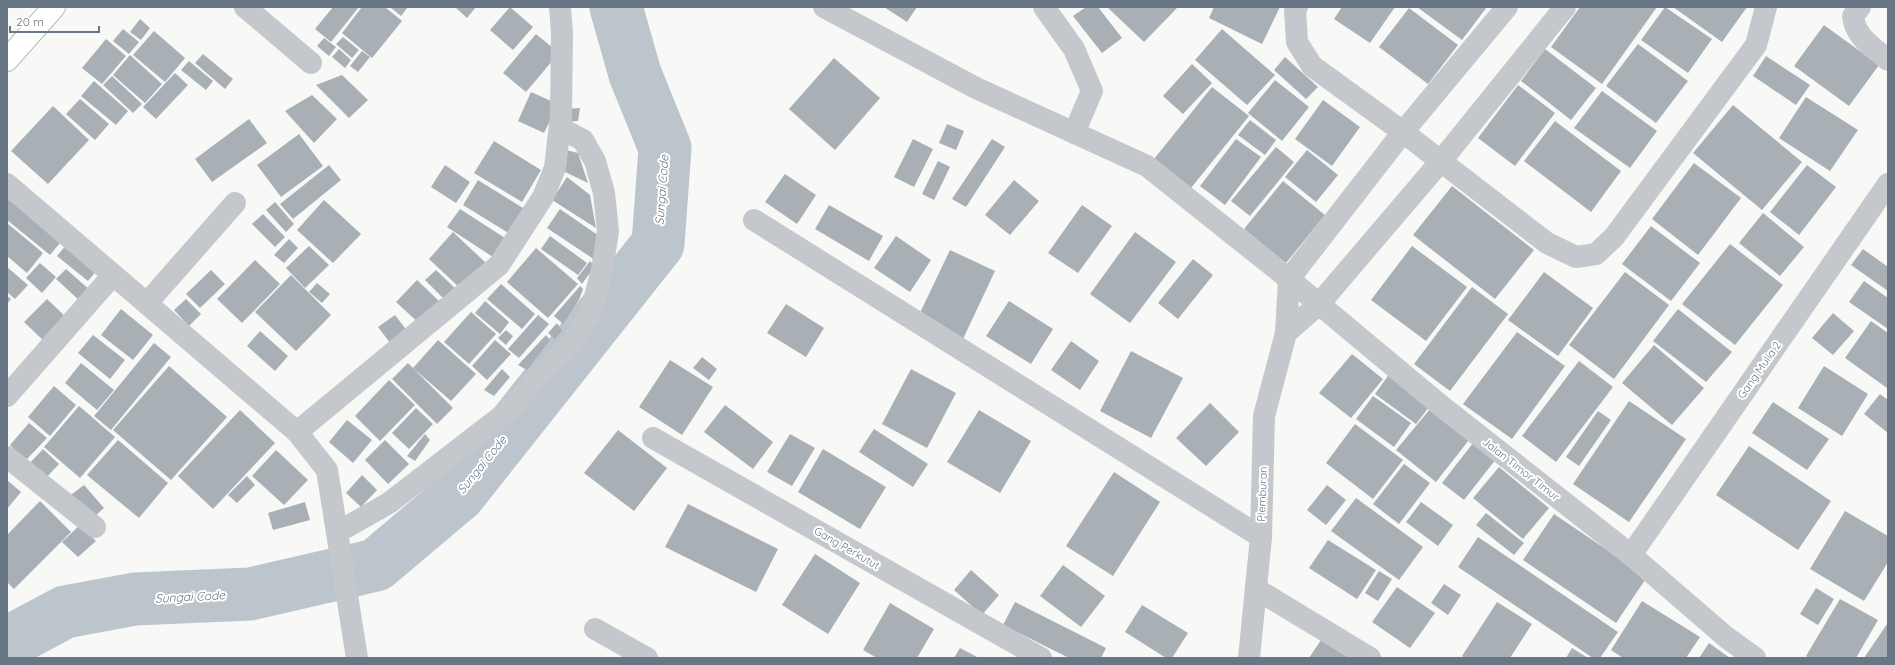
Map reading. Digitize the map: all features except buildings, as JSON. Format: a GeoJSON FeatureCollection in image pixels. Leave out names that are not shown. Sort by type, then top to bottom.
{"type":"FeatureCollection","features":[{"type":"Feature","properties":{"kind":"main road"},"geometry":{"type":"LineString","coordinates":[[7,60],[54,7]]}},
{"type":"Feature","properties":{"kind":"street"},"geometry":{"type":"LineString","coordinates":[[246,7],[311,63]]}},
{"type":"Feature","properties":{"kind":"street"},"geometry":{"type":"LineString","coordinates":[[297,432],[499,264],[543,197],[555,168],[560,128],[562,33],[560,7]]}},
{"type":"Feature","properties":{"kind":"street","name":"Jalan Timor Timur"},"geometry":{"type":"LineString","coordinates":[[824,7],[976,88],[1147,166],[1289,279],[1440,405],[1631,555],[1726,637],[1755,658]]}},
{"type":"Feature","properties":{"kind":"street"},"geometry":{"type":"LineString","coordinates":[[1044,7],[1074,49],[1092,91],[1074,133]]}},
{"type":"Feature","properties":{"kind":"street"},"geometry":{"type":"LineString","coordinates":[[1297,7],[1295,10],[1297,42],[1312,66],[1404,132],[1547,243],[1576,257],[1596,254],[1614,238],[1756,45],[1766,7]]}},
{"type":"Feature","properties":{"kind":"street"},"geometry":{"type":"LineString","coordinates":[[1289,279],[1404,132],[1507,7]]}},
{"type":"Feature","properties":{"kind":"street"},"geometry":{"type":"LineString","coordinates":[[1286,333],[1319,304],[1441,161],[1565,7]]}},
{"type":"Feature","properties":{"kind":"street"},"geometry":{"type":"LineString","coordinates":[[1860,7],[1853,16],[1854,27],[1864,40],[1888,60]]}},
{"type":"Feature","properties":{"kind":"street"},"geometry":{"type":"LineString","coordinates":[[338,532],[389,503],[507,412],[537,378],[569,347],[591,312],[602,270],[608,231],[604,193],[595,161],[583,140],[560,128]]}},
{"type":"Feature","properties":{"kind":"street"},"geometry":{"type":"LineString","coordinates":[[7,184],[297,432],[327,470],[338,532],[355,650]]}},
{"type":"Feature","properties":{"kind":"street","name":"Gang Mulia 2"},"geometry":{"type":"LineString","coordinates":[[1631,555],[1888,184]]}},
{"type":"Feature","properties":{"kind":"street"},"geometry":{"type":"LineString","coordinates":[[147,303],[235,203]]}},
{"type":"Feature","properties":{"kind":"street"},"geometry":{"type":"LineString","coordinates":[[754,220],[1261,537]]}},
{"type":"Feature","properties":{"kind":"street"},"geometry":{"type":"LineString","coordinates":[[7,396],[113,275]]}},
{"type":"Feature","properties":{"kind":"street","name":"Plemburan"},"geometry":{"type":"LineString","coordinates":[[1249,658],[1261,537],[1264,416],[1286,333],[1289,279]]}},
{"type":"Feature","properties":{"kind":"street","name":"Gang Perkutut"},"geometry":{"type":"LineString","coordinates":[[653,438],[1041,658]]}},
{"type":"Feature","properties":{"kind":"street"},"geometry":{"type":"LineString","coordinates":[[7,457],[95,527]]}},
{"type":"Feature","properties":{"kind":"street"},"geometry":{"type":"LineString","coordinates":[[1256,589],[1370,658]]}},
{"type":"Feature","properties":{"kind":"street"},"geometry":{"type":"LineString","coordinates":[[595,629],[646,658]]}},
{"type":"Feature","properties":{"kind":"waterway","name":"Sungai Code"},"geometry":{"type":"LineString","coordinates":[[7,643],[65,612],[135,599],[250,594],[376,565],[459,495],[658,244],[665,148],[635,74],[616,7]]}}]}
